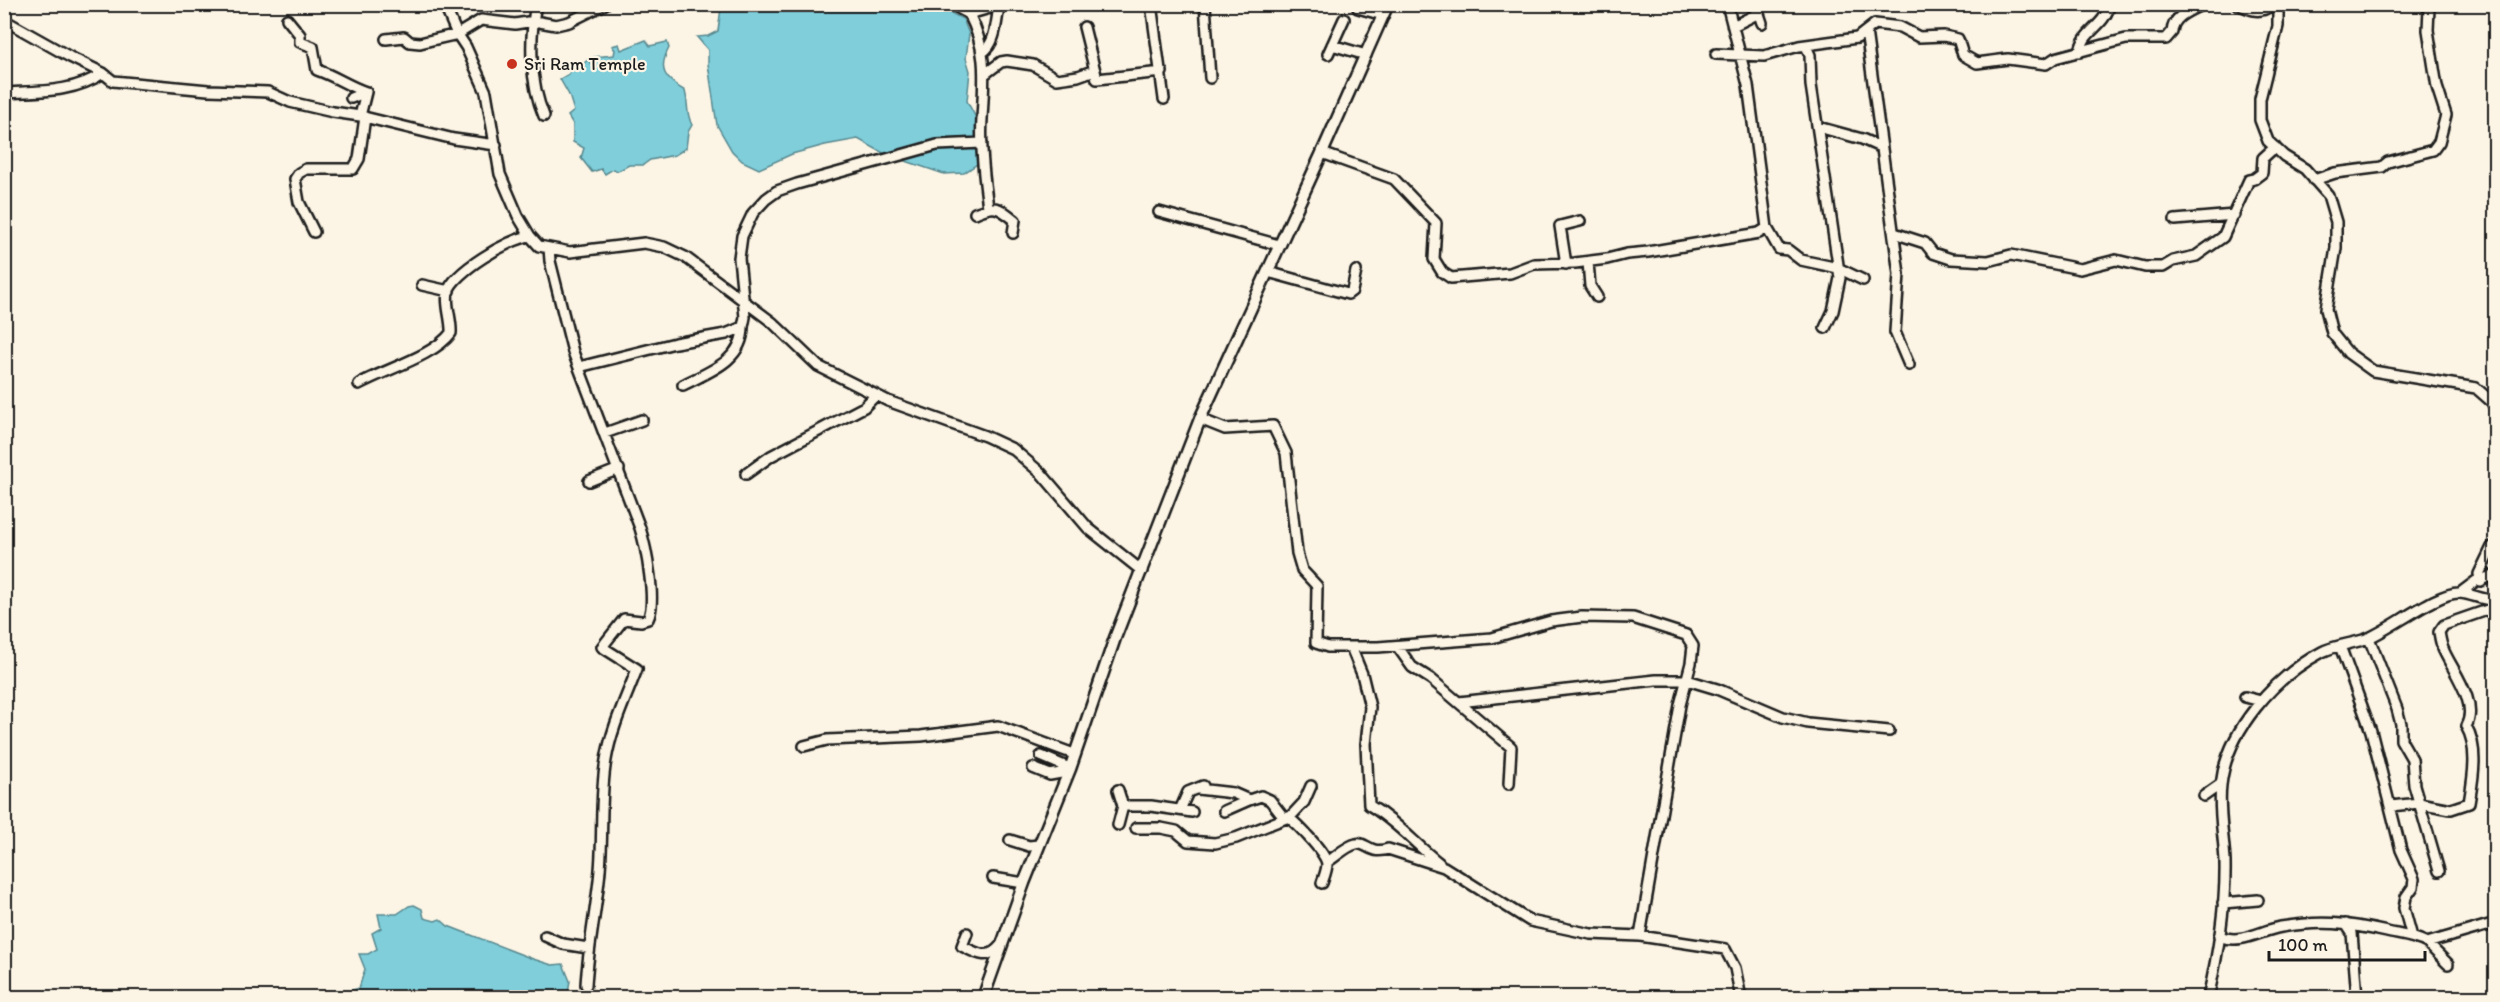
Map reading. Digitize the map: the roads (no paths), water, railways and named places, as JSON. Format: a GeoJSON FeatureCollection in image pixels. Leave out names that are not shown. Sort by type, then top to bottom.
{"type":"FeatureCollection","features":[{"type":"Feature","properties":{"kind":"street"},"geometry":{"type":"LineString","coordinates":[[444,4],[486,92],[500,174],[518,216],[539,246],[570,252],[644,243],[664,247],[685,257],[772,322],[818,366],[875,396],[985,436],[1013,449],[1041,473],[1088,528],[1142,571]]}},
{"type":"Feature","properties":{"kind":"street"},"geometry":{"type":"LineString","coordinates":[[536,4],[533,65],[537,93],[544,116]]}},
{"type":"Feature","properties":{"kind":"street"},"geometry":{"type":"LineString","coordinates":[[386,39],[404,37],[410,42],[420,43],[458,34],[481,20],[514,24],[534,21],[556,25],[569,22],[605,4]]}},
{"type":"Feature","properties":{"kind":"street"},"geometry":{"type":"LineString","coordinates":[[951,4],[969,14],[983,52],[985,74],[981,143],[988,207]]}},
{"type":"Feature","properties":{"kind":"street"},"geometry":{"type":"LineString","coordinates":[[1152,4],[1164,99]]}},
{"type":"Feature","properties":{"kind":"street"},"geometry":{"type":"LineString","coordinates":[[1205,4],[1207,64],[1210,78]]}},
{"type":"Feature","properties":{"kind":"street"},"geometry":{"type":"LineString","coordinates":[[1727,4],[1742,54],[1748,85],[1767,228],[1779,249],[1788,250],[1801,260],[1838,268],[1863,280]]}},
{"type":"Feature","properties":{"kind":"street"},"geometry":{"type":"LineString","coordinates":[[2080,52],[2081,42],[2103,21],[2110,4]]}},
{"type":"Feature","properties":{"kind":"street"},"geometry":{"type":"LineString","coordinates":[[1716,54],[1764,56],[1806,46],[1857,38],[1875,24],[1900,27],[1919,37],[1944,36],[1958,39],[1963,55],[1977,63],[2008,59],[2046,64],[2055,58],[2126,39],[2166,39],[2172,32],[2172,24],[2177,18],[2203,4]]}},
{"type":"Feature","properties":{"kind":"street"},"geometry":{"type":"LineString","coordinates":[[2237,4],[2252,11],[2274,4]]}},
{"type":"Feature","properties":{"kind":"street"},"geometry":{"type":"LineString","coordinates":[[2278,4],[2278,26],[2260,99],[2260,120],[2268,141],[2283,156],[2305,169],[2328,195],[2336,222],[2336,248],[2326,309],[2332,333],[2348,353],[2373,371],[2476,388],[2492,402],[2496,410]]}},
{"type":"Feature","properties":{"kind":"street"},"geometry":{"type":"LineString","coordinates":[[2314,180],[2335,173],[2382,167],[2388,162],[2433,150],[2439,142],[2446,115],[2437,87],[2428,30],[2431,4]]}},
{"type":"Feature","properties":{"kind":"street"},"geometry":{"type":"LineString","coordinates":[[969,14],[1002,6],[995,33],[988,48],[983,52]]}},
{"type":"Feature","properties":{"kind":"street"},"geometry":{"type":"LineString","coordinates":[[1734,26],[1755,15],[1756,6]]}},
{"type":"Feature","properties":{"kind":"street"},"geometry":{"type":"LineString","coordinates":[[1756,6],[1761,23]]}},
{"type":"Feature","properties":{"kind":"street"},"geometry":{"type":"LineString","coordinates":[[983,998],[1023,883],[1200,419],[1385,10],[1358,8]]}},
{"type":"Feature","properties":{"kind":"street"},"geometry":{"type":"LineString","coordinates":[[287,19],[300,34],[300,42],[313,48],[317,70],[338,77],[352,87],[366,92]]}},
{"type":"Feature","properties":{"kind":"street"},"geometry":{"type":"LineString","coordinates":[[1344,19],[1330,49],[1366,55]]}},
{"type":"Feature","properties":{"kind":"street"},"geometry":{"type":"LineString","coordinates":[[4,20],[103,73],[113,81],[208,90],[268,92],[290,102],[496,145]]}},
{"type":"Feature","properties":{"kind":"street"},"geometry":{"type":"LineString","coordinates":[[1084,27],[1097,79],[1162,72]]}},
{"type":"Feature","properties":{"kind":"street"},"geometry":{"type":"LineString","coordinates":[[1866,31],[1899,274],[1895,332],[1909,365]]}},
{"type":"Feature","properties":{"kind":"street"},"geometry":{"type":"LineString","coordinates":[[1806,46],[1810,55],[1811,85],[1840,278],[1838,293],[1825,328]]}},
{"type":"Feature","properties":{"kind":"street"},"geometry":{"type":"LineString","coordinates":[[985,74],[1001,62],[1007,61],[1033,65],[1057,79],[1078,76],[1095,70]]}},
{"type":"Feature","properties":{"kind":"street"},"geometry":{"type":"LineString","coordinates":[[4,93],[77,86],[90,82],[103,73]]}},
{"type":"Feature","properties":{"kind":"street"},"geometry":{"type":"LineString","coordinates":[[341,91],[352,87]]}},
{"type":"Feature","properties":{"kind":"street"},"geometry":{"type":"LineString","coordinates":[[314,232],[299,202],[295,179],[306,169],[353,169],[359,159],[366,92]]}},
{"type":"Feature","properties":{"kind":"street"},"geometry":{"type":"LineString","coordinates":[[351,98],[366,92]]}},
{"type":"Feature","properties":{"kind":"street"},"geometry":{"type":"LineString","coordinates":[[1818,127],[1862,139],[1880,147]]}},
{"type":"Feature","properties":{"kind":"street"},"geometry":{"type":"LineString","coordinates":[[683,385],[721,365],[729,359],[741,343],[745,317],[739,258],[742,236],[753,213],[777,191],[938,145],[981,143]]}},
{"type":"Feature","properties":{"kind":"street"},"geometry":{"type":"LineString","coordinates":[[1894,233],[1925,243],[1933,253],[1951,259],[1988,261],[2011,255],[2080,268],[2116,260],[2145,267],[2163,267],[2173,261],[2196,256],[2223,237],[2249,180],[2262,173],[2263,158],[2275,147]]}},
{"type":"Feature","properties":{"kind":"street"},"geometry":{"type":"LineString","coordinates":[[1322,153],[1368,168],[1400,184],[1436,223],[1434,259],[1447,277],[1451,278],[1510,273],[1534,264],[1588,262],[1745,236],[1767,228]]}},
{"type":"Feature","properties":{"kind":"street"},"geometry":{"type":"LineString","coordinates":[[975,213],[988,207],[999,207],[1015,220],[1013,233]]}},
{"type":"Feature","properties":{"kind":"street"},"geometry":{"type":"LineString","coordinates":[[1159,212],[1279,245]]}},
{"type":"Feature","properties":{"kind":"street"},"geometry":{"type":"LineString","coordinates":[[2175,220],[2234,215]]}},
{"type":"Feature","properties":{"kind":"street"},"geometry":{"type":"LineString","coordinates":[[1566,264],[1560,226],[1580,221]]}},
{"type":"Feature","properties":{"kind":"street"},"geometry":{"type":"LineString","coordinates":[[359,384],[428,353],[445,342],[452,333],[448,291],[469,266],[502,246],[530,236]]}},
{"type":"Feature","properties":{"kind":"street"},"geometry":{"type":"LineString","coordinates":[[549,248],[563,318],[579,367],[647,548],[651,613],[648,619],[641,621],[624,619],[602,647],[637,669],[620,712],[606,758],[602,789],[600,878],[593,930],[588,948],[586,985]]}},
{"type":"Feature","properties":{"kind":"street"},"geometry":{"type":"LineString","coordinates":[[1588,262],[1590,286],[1597,297]]}},
{"type":"Feature","properties":{"kind":"street"},"geometry":{"type":"LineString","coordinates":[[1268,272],[1348,294],[1352,291],[1356,271]]}},
{"type":"Feature","properties":{"kind":"street"},"geometry":{"type":"LineString","coordinates":[[422,285],[448,291]]}},
{"type":"Feature","properties":{"kind":"street"},"geometry":{"type":"LineString","coordinates":[[579,367],[675,343],[726,334],[743,327]]}},
{"type":"Feature","properties":{"kind":"street"},"geometry":{"type":"LineString","coordinates":[[746,474],[771,456],[864,407],[875,396]]}},
{"type":"Feature","properties":{"kind":"street"},"geometry":{"type":"LineString","coordinates":[[1200,419],[1225,429],[1273,426],[1286,453],[1297,553],[1302,570],[1317,586],[1316,643],[1328,647],[1397,646],[1492,638],[1551,621],[1582,617],[1633,618],[1686,635],[1693,646],[1640,936]]}},
{"type":"Feature","properties":{"kind":"street"},"geometry":{"type":"LineString","coordinates":[[605,433],[642,420]]}},
{"type":"Feature","properties":{"kind":"street"},"geometry":{"type":"LineString","coordinates":[[589,481],[619,469]]}},
{"type":"Feature","properties":{"kind":"street"},"geometry":{"type":"LineString","coordinates":[[2481,581],[2480,574],[2492,547],[2496,548]]}},
{"type":"Feature","properties":{"kind":"street"},"geometry":{"type":"LineString","coordinates":[[2208,998],[2223,903],[2225,860],[2219,816],[2221,784],[2232,743],[2247,717],[2286,679],[2323,651],[2368,638],[2427,606],[2460,593],[2476,581],[2496,575]]}},
{"type":"Feature","properties":{"kind":"street"},"geometry":{"type":"LineString","coordinates":[[2460,593],[2496,601]]}},
{"type":"Feature","properties":{"kind":"street"},"geometry":{"type":"LineString","coordinates":[[2391,806],[2420,803],[2451,809],[2469,803],[2474,758],[2472,737],[2466,726],[2470,719],[2468,706],[2465,692],[2442,648],[2439,632],[2444,625],[2496,607]]}},
{"type":"Feature","properties":{"kind":"street"},"geometry":{"type":"LineString","coordinates":[[2368,638],[2397,709],[2401,724],[2401,740],[2412,759],[2414,785],[2439,872]]}},
{"type":"Feature","properties":{"kind":"street"},"geometry":{"type":"LineString","coordinates":[[1397,646],[1412,667],[1431,679],[1511,747],[1509,784]]}},
{"type":"Feature","properties":{"kind":"street"},"geometry":{"type":"LineString","coordinates":[[2340,646],[2371,732],[2402,850],[2414,879],[2404,908],[2412,937]]}},
{"type":"Feature","properties":{"kind":"street"},"geometry":{"type":"LineString","coordinates":[[1351,647],[1362,674],[1370,707],[1366,744],[1370,805],[1404,829],[1414,842],[1443,867],[1530,921],[1591,934],[1640,936],[1725,949],[1735,969],[1741,998]]}},
{"type":"Feature","properties":{"kind":"street"},"geometry":{"type":"LineString","coordinates":[[1459,702],[1656,680],[1687,680],[1717,689],[1783,717],[1808,723],[1889,731]]}},
{"type":"Feature","properties":{"kind":"street"},"geometry":{"type":"LineString","coordinates":[[2245,697],[2261,701]]}},
{"type":"Feature","properties":{"kind":"street"},"geometry":{"type":"LineString","coordinates":[[804,746],[827,740],[921,736],[998,726],[1074,754]]}},
{"type":"Feature","properties":{"kind":"street"},"geometry":{"type":"LineString","coordinates":[[1041,756],[1067,767]]}},
{"type":"Feature","properties":{"kind":"street"},"geometry":{"type":"LineString","coordinates":[[1033,768],[1050,775],[1061,773],[1067,767]]}},
{"type":"Feature","properties":{"kind":"street"},"geometry":{"type":"LineString","coordinates":[[2204,796],[2221,784]]}},
{"type":"Feature","properties":{"kind":"street"},"geometry":{"type":"LineString","coordinates":[[1136,828],[1168,830],[1180,834],[1188,842],[1215,843],[1236,838],[1286,817],[1304,802],[1311,786]]}},
{"type":"Feature","properties":{"kind":"street"},"geometry":{"type":"LineString","coordinates":[[1180,810],[1188,792],[1201,787],[1233,793],[1249,800]]}},
{"type":"Feature","properties":{"kind":"street"},"geometry":{"type":"LineString","coordinates":[[1118,790],[1123,806],[1118,825]]}},
{"type":"Feature","properties":{"kind":"street"},"geometry":{"type":"LineString","coordinates":[[1224,811],[1261,796],[1270,800],[1309,836],[1327,862]]}},
{"type":"Feature","properties":{"kind":"street"},"geometry":{"type":"LineString","coordinates":[[1123,806],[1151,806],[1192,812]]}},
{"type":"Feature","properties":{"kind":"street"},"geometry":{"type":"LineString","coordinates":[[1010,840],[1029,846],[1039,845]]}},
{"type":"Feature","properties":{"kind":"street"},"geometry":{"type":"LineString","coordinates":[[1322,883],[1327,862],[1354,844],[1361,843],[1370,850],[1379,852],[1388,849],[1443,867]]}},
{"type":"Feature","properties":{"kind":"street"},"geometry":{"type":"LineString","coordinates":[[993,878],[1023,883]]}},
{"type":"Feature","properties":{"kind":"street"},"geometry":{"type":"LineString","coordinates":[[2223,903],[2258,900]]}},
{"type":"Feature","properties":{"kind":"street"},"geometry":{"type":"LineString","coordinates":[[2346,924],[2352,933],[2357,998]]}},
{"type":"Feature","properties":{"kind":"street"},"geometry":{"type":"LineString","coordinates":[[2219,936],[2231,941],[2289,926],[2363,925],[2427,943],[2448,964]]}},
{"type":"Feature","properties":{"kind":"street"},"geometry":{"type":"LineString","coordinates":[[2427,943],[2489,925],[2496,929]]}},
{"type":"Feature","properties":{"kind":"street"},"geometry":{"type":"LineString","coordinates":[[967,933],[962,946],[987,956],[995,952],[1003,942]]}},
{"type":"Feature","properties":{"kind":"street"},"geometry":{"type":"LineString","coordinates":[[545,936],[563,944],[588,948]]}},
{"type":"Feature","properties":{"kind":"water"},"geometry":{"type":"Polygon","coordinates":[[[748,4],[890,4],[926,10],[937,6],[963,19],[969,34],[966,58],[970,71],[967,101],[975,116],[978,140],[977,164],[964,173],[944,174],[885,154],[858,139],[792,154],[759,169],[742,161],[732,151],[717,125],[708,50],[697,37],[708,36],[718,31],[721,8],[731,10],[735,5],[739,7],[748,4]]]}},
{"type":"Feature","properties":{"kind":"water"},"geometry":{"type":"Polygon","coordinates":[[[646,40],[650,46],[667,42],[669,48],[664,62],[665,73],[672,82],[685,91],[692,125],[688,132],[686,148],[675,155],[650,160],[643,165],[629,165],[618,171],[613,169],[605,174],[601,169],[592,172],[581,158],[584,148],[573,142],[573,124],[568,116],[574,111],[569,95],[560,79],[569,74],[571,69],[579,67],[589,59],[590,63],[594,57],[614,55],[615,50],[612,46],[619,44],[621,50],[646,40]]]}},
{"type":"Feature","properties":{"kind":"water"},"geometry":{"type":"Polygon","coordinates":[[[414,905],[422,909],[424,918],[435,921],[440,919],[448,926],[533,959],[552,965],[563,964],[570,981],[567,997],[348,997],[350,991],[359,988],[365,969],[359,954],[368,954],[377,949],[372,933],[381,928],[378,914],[397,914],[414,905]]]}},
{"type":"Feature","properties":{"kind":"place","name":"Sri Ram Temple"},"geometry":{"type":"Point","coordinates":[512,64]}}]}
